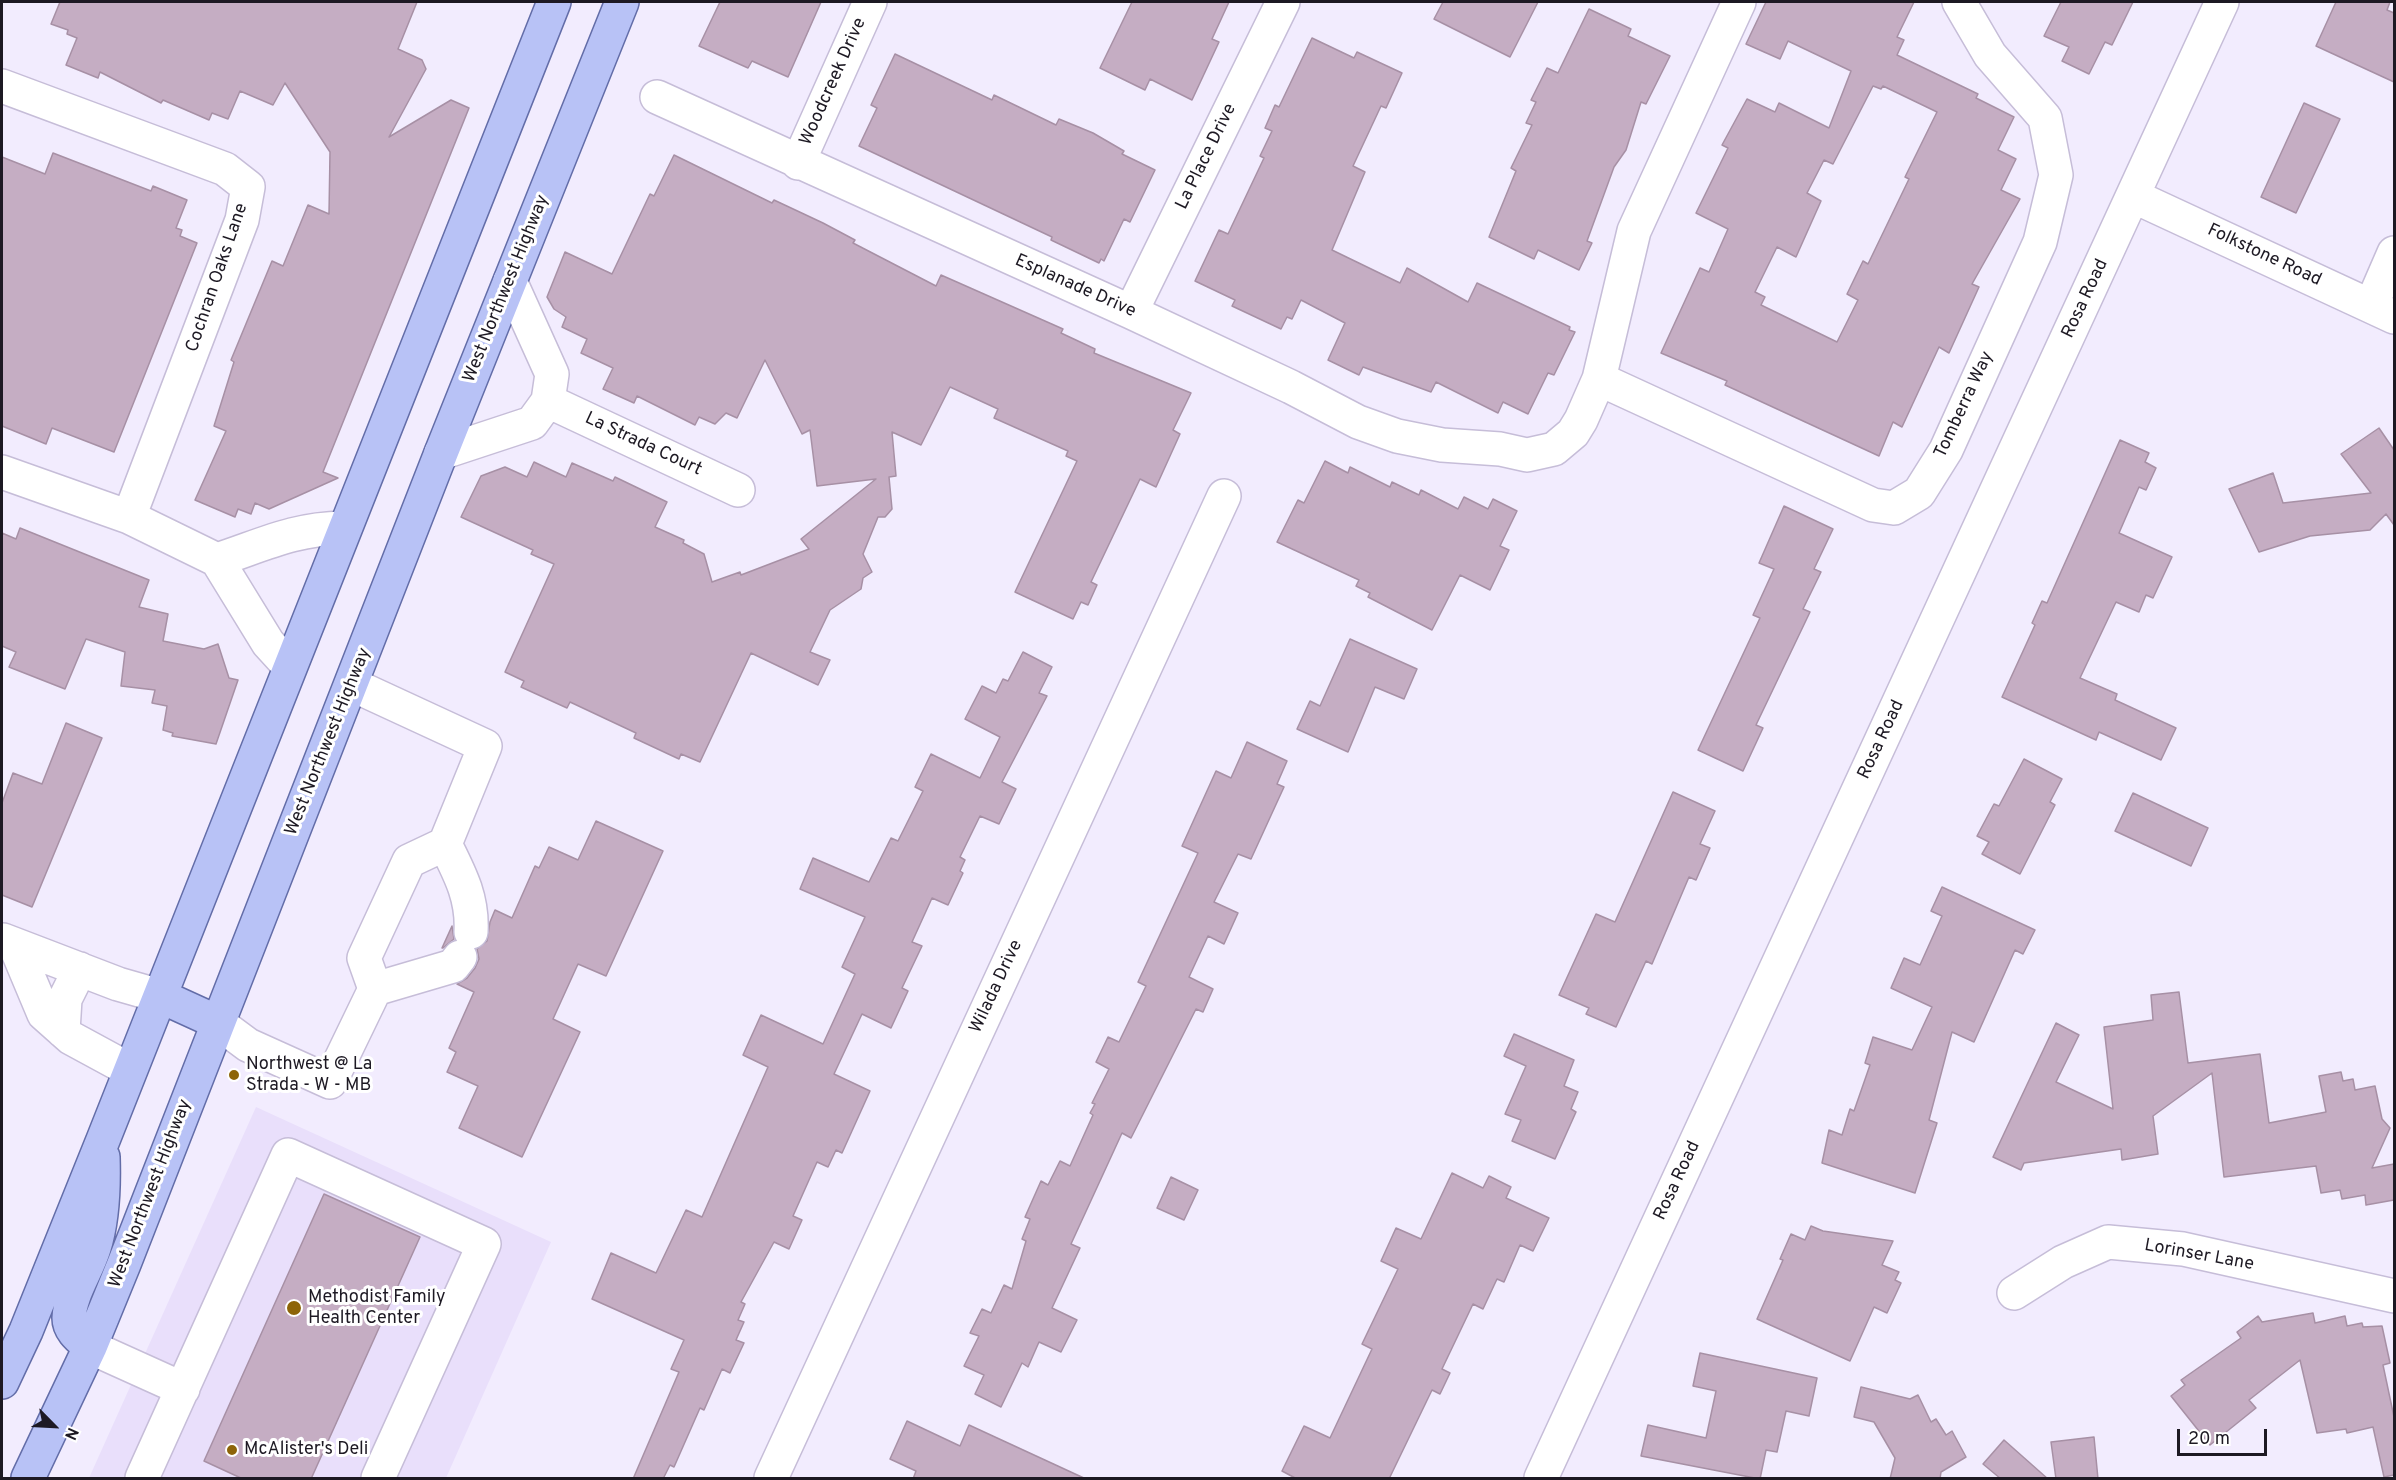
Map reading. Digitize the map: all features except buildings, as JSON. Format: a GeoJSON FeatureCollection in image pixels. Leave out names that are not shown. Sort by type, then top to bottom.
{"type":"FeatureCollection","features":[{"type":"Feature","properties":{"kind":"main road"},"geometry":{"type":"LineString","coordinates":[[2,1382],[26,1331],[103,1140],[343,528],[554,2]]}},
{"type":"Feature","properties":{"kind":"main road","name":"West Northwest Highway"},"geometry":{"type":"LineString","coordinates":[[28,1479],[90,1347],[217,1022],[353,685],[441,453],[622,2]]}},
{"type":"Feature","properties":{"kind":"main road"},"geometry":{"type":"LineString","coordinates":[[160,996],[217,1022]]}},
{"type":"Feature","properties":{"kind":"main road"},"geometry":{"type":"LineString","coordinates":[[90,1347],[73,1332],[69,1319],[75,1293],[94,1248],[104,1196],[103,1140]]}},
{"type":"Feature","properties":{"kind":"street","name":"Woodcreek Drive"},"geometry":{"type":"LineString","coordinates":[[798,163],[870,2]]}},
{"type":"Feature","properties":{"kind":"street","name":"La Place Drive"},"geometry":{"type":"LineString","coordinates":[[1131,312],[1283,2]]}},
{"type":"Feature","properties":{"kind":"street","name":"Tomberra Way"},"geometry":{"type":"LineString","coordinates":[[1599,379],[1873,505],[1894,507],[1919,493],[1946,450],[2040,242],[2056,175],[2045,118],[1990,55],[1959,2]]}},
{"type":"Feature","properties":{"kind":"street","name":"Rosa Road"},"geometry":{"type":"LineString","coordinates":[[1541,1479],[2222,2]]}},
{"type":"Feature","properties":{"kind":"street"},"geometry":{"type":"LineString","coordinates":[[1599,379],[1634,231],[1727,5]]}},
{"type":"Feature","properties":{"kind":"street","name":"Cochran Oaks Lane"},"geometry":{"type":"LineString","coordinates":[[2,86],[225,169],[248,187],[242,220],[129,517]]}},
{"type":"Feature","properties":{"kind":"street","name":"Esplanade Drive"},"geometry":{"type":"LineString","coordinates":[[657,97],[798,163],[1131,312],[1291,387],[1358,422],[1397,436],[1442,445],[1500,449],[1527,454],[1554,449],[1573,433],[1599,379]]}},
{"type":"Feature","properties":{"kind":"street","name":"Folkstone Road"},"geometry":{"type":"LineString","coordinates":[[2133,196],[2383,311]]}},
{"type":"Feature","properties":{"kind":"street"},"geometry":{"type":"LineString","coordinates":[[2383,311],[2394,253]]}},
{"type":"Feature","properties":{"kind":"street"},"geometry":{"type":"LineString","coordinates":[[441,453],[532,423],[548,402],[552,374],[510,281]]}},
{"type":"Feature","properties":{"kind":"street","name":"La Strada Court"},"geometry":{"type":"LineString","coordinates":[[548,402],[738,490]]}},
{"type":"Feature","properties":{"kind":"street"},"geometry":{"type":"LineString","coordinates":[[2,472],[129,517],[217,560],[268,643],[289,666]]}},
{"type":"Feature","properties":{"kind":"street","name":"Wilada Drive"},"geometry":{"type":"LineString","coordinates":[[771,1479],[1224,496]]}},
{"type":"Feature","properties":{"kind":"street"},"geometry":{"type":"LineString","coordinates":[[217,560],[287,534],[313,529],[343,528]]}},
{"type":"Feature","properties":{"kind":"street"},"geometry":{"type":"LineString","coordinates":[[217,1022],[248,1045],[330,1082],[375,989],[364,958],[409,861],[445,844],[485,746],[353,685]]}},
{"type":"Feature","properties":{"kind":"street"},"geometry":{"type":"LineString","coordinates":[[375,989],[453,966],[465,944],[472,911],[466,884],[445,844]]}},
{"type":"Feature","properties":{"kind":"street"},"geometry":{"type":"LineString","coordinates":[[8,942],[160,996]]}},
{"type":"Feature","properties":{"kind":"street"},"geometry":{"type":"LineString","coordinates":[[8,942],[44,1014],[71,1038],[130,1070]]}},
{"type":"Feature","properties":{"kind":"street"},"geometry":{"type":"LineString","coordinates":[[63,1031],[65,999],[80,969]]}},
{"type":"Feature","properties":{"kind":"street"},"geometry":{"type":"LineString","coordinates":[[142,1479],[288,1155],[484,1244],[378,1479]]}},
{"type":"Feature","properties":{"kind":"street","name":"Lorinser Lane"},"geometry":{"type":"LineString","coordinates":[[2014,1293],[2063,1262],[2108,1242],[2183,1250],[2394,1296]]}},
{"type":"Feature","properties":{"kind":"street"},"geometry":{"type":"LineString","coordinates":[[90,1347],[183,1389]]}},
{"type":"Feature","properties":{"kind":"shaded area"},"geometry":{"type":"Polygon","coordinates":[[[256,1107],[551,1242],[446,1478],[89,1478],[256,1107]]]}},
{"type":"Feature","properties":{"kind":"place","name":"Northwest @ La Strada - W - MB"},"geometry":{"type":"Point","coordinates":[234,1075]}},
{"type":"Feature","properties":{"kind":"place","name":"Methodist Family Health Center"},"geometry":{"type":"Point","coordinates":[294,1308]}},
{"type":"Feature","properties":{"kind":"place","name":"McAlister's Deli"},"geometry":{"type":"Point","coordinates":[232,1450]}}]}
